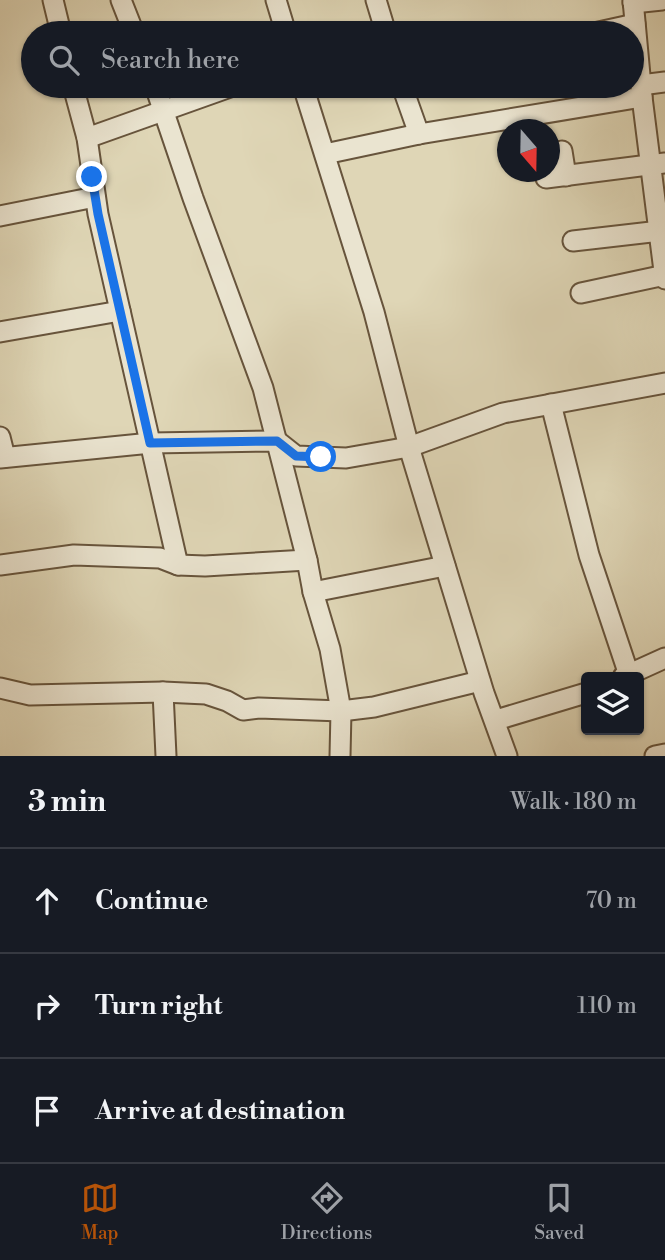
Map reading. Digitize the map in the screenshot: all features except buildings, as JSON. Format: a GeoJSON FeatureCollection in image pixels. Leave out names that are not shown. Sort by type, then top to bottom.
{"type":"FeatureCollection","features":[{"type":"Feature","properties":{"kind":"street"},"geometry":{"type":"LineString","coordinates":[[53,0],[58,21]]}},
{"type":"Feature","properties":{"kind":"street"},"geometry":{"type":"LineString","coordinates":[[121,0],[129,21]]}},
{"type":"Feature","properties":{"kind":"street"},"geometry":{"type":"LineString","coordinates":[[276,0],[282,21]]}},
{"type":"Feature","properties":{"kind":"street"},"geometry":{"type":"LineString","coordinates":[[635,21],[633,2],[662,0]]}},
{"type":"Feature","properties":{"kind":"street"},"geometry":{"type":"LineString","coordinates":[[380,1],[384,21]]}},
{"type":"Feature","properties":{"kind":"street"},"geometry":{"type":"LineString","coordinates":[[644,90],[665,82]]}},
{"type":"Feature","properties":{"kind":"street"},"geometry":{"type":"LineString","coordinates":[[76,98],[87,138],[95,197],[178,565]]}},
{"type":"Feature","properties":{"kind":"street"},"geometry":{"type":"LineString","coordinates":[[160,98],[193,198],[263,388],[313,592],[330,649],[341,711],[340,756]]}},
{"type":"Feature","properties":{"kind":"street"},"geometry":{"type":"LineString","coordinates":[[87,138],[200,98]]}},
{"type":"Feature","properties":{"kind":"street"},"geometry":{"type":"LineString","coordinates":[[307,98],[374,312],[409,447],[445,566],[480,681],[507,756]]}},
{"type":"Feature","properties":{"kind":"street"},"geometry":{"type":"LineString","coordinates":[[406,98],[419,134]]}},
{"type":"Feature","properties":{"kind":"street"},"geometry":{"type":"LineString","coordinates":[[326,154],[606,98]]}},
{"type":"Feature","properties":{"kind":"street"},"geometry":{"type":"LineString","coordinates":[[581,293],[665,277],[658,164],[644,98]]}},
{"type":"Feature","properties":{"kind":"street"},"geometry":{"type":"LineString","coordinates":[[562,152],[566,176]]}},
{"type":"Feature","properties":{"kind":"street"},"geometry":{"type":"LineString","coordinates":[[560,177],[658,164]]}},
{"type":"Feature","properties":{"kind":"street"},"geometry":{"type":"LineString","coordinates":[[0,216],[95,197]]}},
{"type":"Feature","properties":{"kind":"street"},"geometry":{"type":"LineString","coordinates":[[573,241],[662,240]]}},
{"type":"Feature","properties":{"kind":"street"},"geometry":{"type":"LineString","coordinates":[[0,332],[120,311]]}},
{"type":"Feature","properties":{"kind":"street"},"geometry":{"type":"LineString","coordinates":[[0,437],[3,457],[150,443],[277,441],[296,456],[346,458],[409,447],[503,413],[664,388]]}},
{"type":"Feature","properties":{"kind":"street"},"geometry":{"type":"LineString","coordinates":[[551,404],[589,555],[625,672]]}},
{"type":"Feature","properties":{"kind":"street"},"geometry":{"type":"LineString","coordinates":[[0,565],[74,555],[160,558],[178,565],[205,566],[307,560]]}},
{"type":"Feature","properties":{"kind":"street"},"geometry":{"type":"LineString","coordinates":[[313,592],[445,566]]}},
{"type":"Feature","properties":{"kind":"street"},"geometry":{"type":"LineString","coordinates":[[634,672],[665,657]]}},
{"type":"Feature","properties":{"kind":"street"},"geometry":{"type":"LineString","coordinates":[[0,688],[30,695],[163,692],[206,694],[243,710],[259,708],[341,711],[374,707],[480,681]]}},
{"type":"Feature","properties":{"kind":"street"},"geometry":{"type":"LineString","coordinates":[[163,692],[166,756]]}},
{"type":"Feature","properties":{"kind":"street"},"geometry":{"type":"LineString","coordinates":[[496,720],[581,694]]}},
{"type":"Feature","properties":{"kind":"street"},"geometry":{"type":"LineString","coordinates":[[658,756],[665,754]]}},
{"type":"Feature","properties":{"kind":"route"},"geometry":{"type":"LineString","coordinates":[[92,177],[150,443],[277,441],[296,456],[321,457]]}}]}
